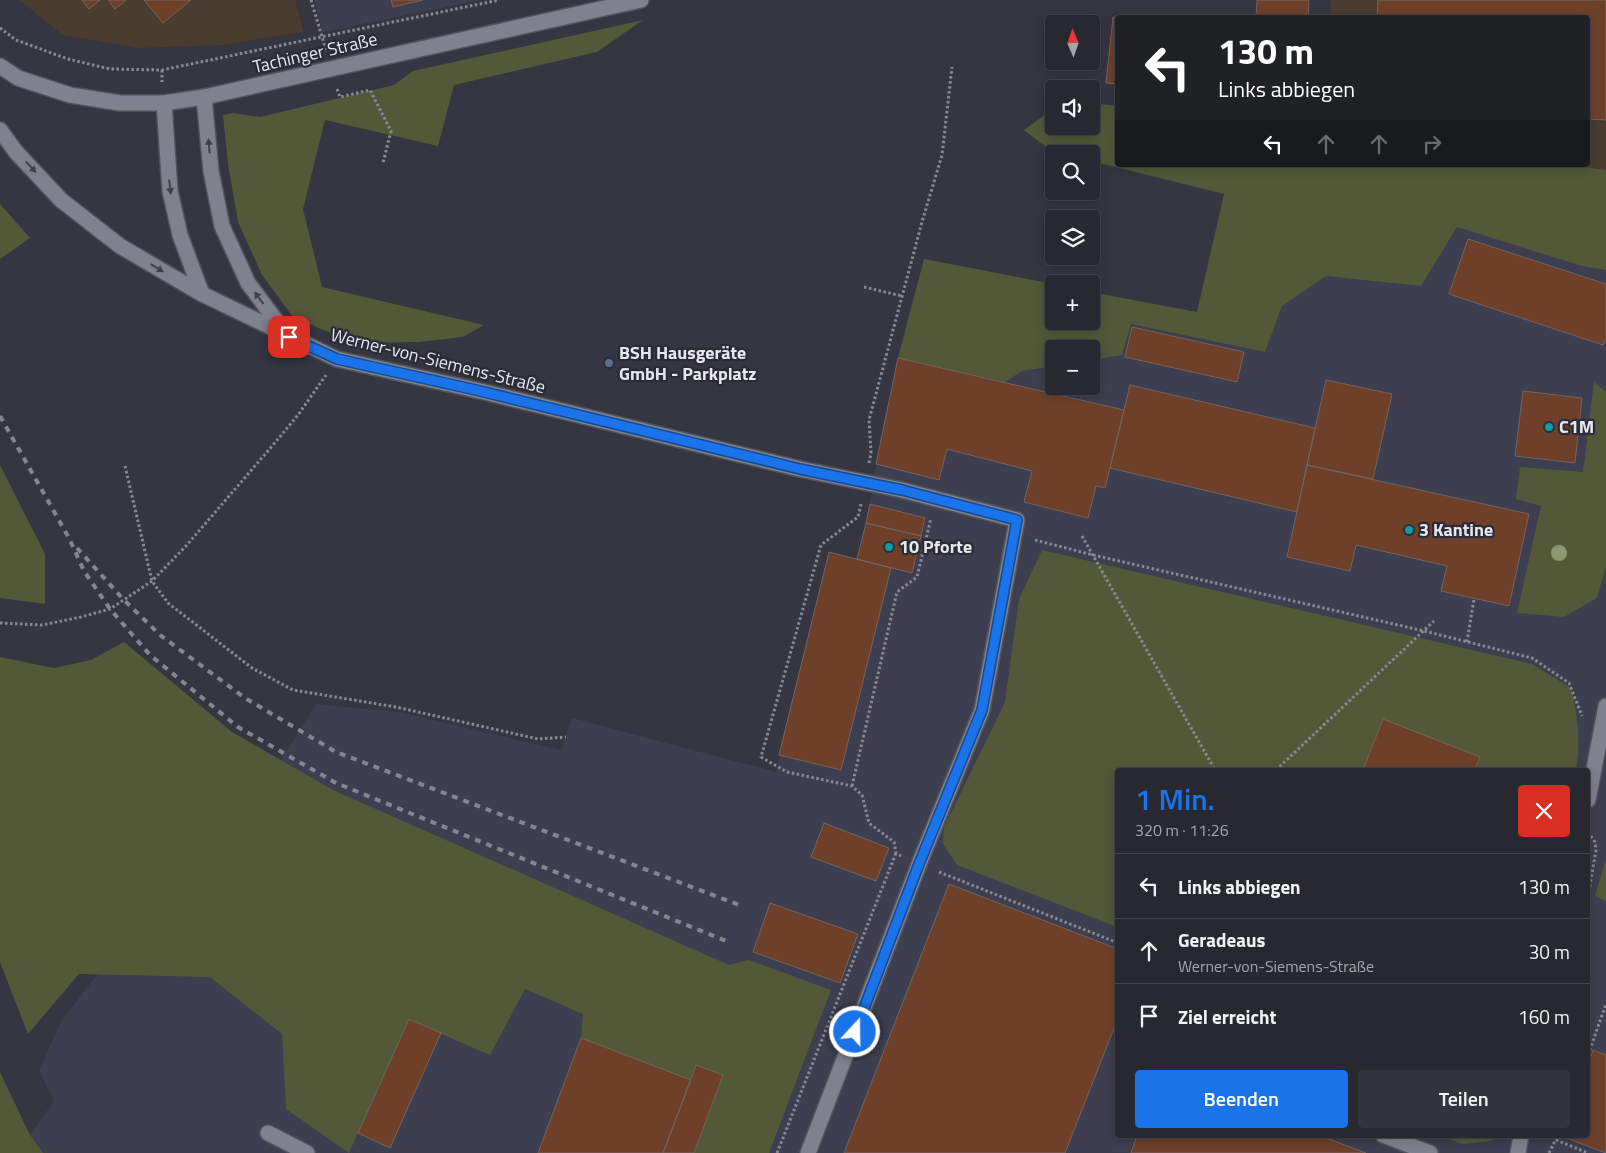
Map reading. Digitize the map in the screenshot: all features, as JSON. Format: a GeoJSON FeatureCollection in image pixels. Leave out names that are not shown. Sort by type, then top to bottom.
{"type":"FeatureCollection","features":[{"type":"Feature","properties":{"kind":"street","name":"Tachinger Straße"},"geometry":{"type":"LineString","coordinates":[[0,66],[18,78],[70,95],[120,103],[164,103],[204,97],[641,0]]}},
{"type":"Feature","properties":{"kind":"street"},"geometry":{"type":"LineString","coordinates":[[204,97],[211,171],[222,226],[248,283],[289,337]]}},
{"type":"Feature","properties":{"kind":"street"},"geometry":{"type":"LineString","coordinates":[[164,103],[170,190],[180,235],[202,294]]}},
{"type":"Feature","properties":{"kind":"street","name":"Werner-von-Siemens-Straße"},"geometry":{"type":"LineString","coordinates":[[0,130],[16,152],[61,200],[120,246],[202,294],[337,359],[476,390],[800,469],[902,490],[1017,520],[982,710],[919,864]]}},
{"type":"Feature","properties":{"kind":"street"},"geometry":{"type":"LineString","coordinates":[[1590,790],[1606,706]]}},
{"type":"Feature","properties":{"kind":"street"},"geometry":{"type":"LineString","coordinates":[[808,1153],[919,864]]}},
{"type":"Feature","properties":{"kind":"street"},"geometry":{"type":"LineString","coordinates":[[268,1133],[307,1153]]}},
{"type":"Feature","properties":{"kind":"street"},"geometry":{"type":"LineString","coordinates":[[1391,1138],[1430,1153]]}},
{"type":"Feature","properties":{"kind":"street"},"geometry":{"type":"LineString","coordinates":[[1518,1153],[1520,1138]]}},
{"type":"Feature","properties":{"kind":"path"},"geometry":{"type":"LineString","coordinates":[[311,0],[322,38]]}},
{"type":"Feature","properties":{"kind":"path"},"geometry":{"type":"LineString","coordinates":[[0,28],[16,40],[68,59],[110,69],[162,70],[499,0]]}},
{"type":"Feature","properties":{"kind":"path"},"geometry":{"type":"LineString","coordinates":[[331,69],[340,97],[370,90],[391,131],[383,163]]}},
{"type":"Feature","properties":{"kind":"path"},"geometry":{"type":"LineString","coordinates":[[864,287],[902,296]]}},
{"type":"Feature","properties":{"kind":"path"},"geometry":{"type":"LineString","coordinates":[[0,624],[42,625],[110,609],[152,581],[186,546],[273,446],[337,359]]}},
{"type":"Feature","properties":{"kind":"path"},"geometry":{"type":"LineString","coordinates":[[125,466],[152,581],[168,603],[252,668],[293,690],[396,707],[538,739],[566,737]]}},
{"type":"Feature","properties":{"kind":"path"},"geometry":{"type":"LineString","coordinates":[[852,786],[897,592],[917,577],[932,514]]}},
{"type":"Feature","properties":{"kind":"path"},"geometry":{"type":"LineString","coordinates":[[1082,536],[1214,768]]}},
{"type":"Feature","properties":{"kind":"path"},"geometry":{"type":"LineString","coordinates":[[1093,555],[1424,631],[1532,658],[1568,683],[1584,722]]}},
{"type":"Feature","properties":{"kind":"path"},"geometry":{"type":"LineString","coordinates":[[1467,642],[1474,599]]}},
{"type":"Feature","properties":{"kind":"path"},"geometry":{"type":"LineString","coordinates":[[1278,768],[1434,621]]}},
{"type":"Feature","properties":{"kind":"path"},"geometry":{"type":"LineString","coordinates":[[1590,835],[1595,842],[1596,850],[1590,885]]}},
{"type":"Feature","properties":{"kind":"path"},"geometry":{"type":"LineString","coordinates":[[777,1153],[896,853]]}},
{"type":"Feature","properties":{"kind":"path"},"geometry":{"type":"LineString","coordinates":[[919,864],[1115,942]]}},
{"type":"Feature","properties":{"kind":"path"},"geometry":{"type":"LineString","coordinates":[[1590,1049],[1606,1004]]}},
{"type":"Feature","properties":{"kind":"path"},"geometry":{"type":"LineString","coordinates":[[1549,1153],[1556,1140],[1588,1153]]}},
{"type":"Feature","properties":{"kind":"shaded area"},"geometry":{"type":"Polygon","coordinates":[[[19,0],[295,0],[304,32],[223,45],[138,48],[63,35],[19,0]]]}},
{"type":"Feature","properties":{"kind":"shaded area"},"geometry":{"type":"Polygon","coordinates":[[[314,0],[480,0],[323,32],[314,0]]]}},
{"type":"Feature","properties":{"kind":"shaded area"},"geometry":{"type":"Polygon","coordinates":[[[1331,0],[1606,0],[1606,170],[1586,167],[1590,167],[1590,15],[1329,15],[1331,0]]]}},
{"type":"Feature","properties":{"kind":"shaded area"},"geometry":{"type":"Polygon","coordinates":[[[1606,188],[1606,1153],[2,1153],[30,1135],[54,1101],[39,1070],[62,1020],[152,904],[281,760],[316,704],[398,712],[561,750],[572,718],[776,772],[829,552],[857,558],[870,504],[876,464],[898,358],[912,301],[1045,320],[1045,330],[1100,330],[1100,321],[1205,316],[1216,270],[1606,188]]]}},
{"type":"Feature","properties":{"kind":"green space"},"geometry":{"type":"Polygon","coordinates":[[[643,20],[597,52],[454,85],[438,146],[325,120],[303,209],[322,287],[484,325],[463,337],[419,342],[354,343],[293,317],[262,275],[238,222],[228,164],[223,115],[233,113],[260,117],[394,85],[413,71],[643,20]]]}},
{"type":"Feature","properties":{"kind":"green space"},"geometry":{"type":"Polygon","coordinates":[[[1100,104],[1115,106],[1115,167],[1100,163],[1100,145],[1045,146],[1024,130],[1045,115],[1045,135],[1100,135],[1100,104]]]}},
{"type":"Feature","properties":{"kind":"green space"},"geometry":{"type":"Polygon","coordinates":[[[1115,167],[1586,167],[1606,170],[1606,270],[1582,266],[1457,227],[1421,286],[1326,276],[1282,306],[1265,352],[1131,324],[1122,355],[1100,359],[1100,340],[1045,340],[1045,367],[1022,371],[1005,382],[898,358],[924,259],[1045,282],[1045,330],[1100,330],[1100,294],[1197,312],[1224,194],[1115,167]]]}},
{"type":"Feature","properties":{"kind":"green space"},"geometry":{"type":"Polygon","coordinates":[[[0,204],[30,238],[0,259],[0,204]]]}},
{"type":"Feature","properties":{"kind":"green space"},"geometry":{"type":"Polygon","coordinates":[[[1594,382],[1606,392],[1606,567],[1597,598],[1564,617],[1517,613],[1541,506],[1516,499],[1520,467],[1583,472],[1594,382]]]}},
{"type":"Feature","properties":{"kind":"green space"},"geometry":{"type":"Polygon","coordinates":[[[0,465],[45,554],[45,604],[0,598],[0,465]]]}},
{"type":"Feature","properties":{"kind":"green space"},"geometry":{"type":"Polygon","coordinates":[[[1042,550],[1532,664],[1571,688],[1578,729],[1576,768],[1115,768],[1115,926],[957,865],[943,844],[944,827],[1005,702],[1019,599],[1042,550]]]}},
{"type":"Feature","properties":{"kind":"green space"},"geometry":{"type":"Polygon","coordinates":[[[124,642],[232,732],[333,790],[729,965],[749,960],[831,990],[769,1153],[694,1153],[723,1075],[696,1065],[691,1080],[581,1038],[583,1014],[525,989],[490,1055],[409,1020],[349,1153],[286,1109],[282,1034],[210,977],[79,974],[28,1034],[0,962],[0,657],[54,668],[91,660],[124,642]]]}},
{"type":"Feature","properties":{"kind":"green space"},"geometry":{"type":"Polygon","coordinates":[[[1606,859],[1606,901],[1595,896],[1606,859]]]}},
{"type":"Feature","properties":{"kind":"green space"},"geometry":{"type":"Polygon","coordinates":[[[0,1072],[30,1135],[43,1153],[0,1153],[0,1072]]]}},
{"type":"Feature","properties":{"kind":"green space"},"geometry":{"type":"Polygon","coordinates":[[[1447,1138],[1494,1138],[1491,1141],[1462,1144],[1447,1138]]]}},
{"type":"Feature","properties":{"kind":"building"},"geometry":{"type":"Polygon","coordinates":[[[82,0],[100,0],[89,9],[82,0]]]}},
{"type":"Feature","properties":{"kind":"building"},"geometry":{"type":"Polygon","coordinates":[[[108,0],[126,0],[115,9],[108,0]]]}},
{"type":"Feature","properties":{"kind":"building"},"geometry":{"type":"Polygon","coordinates":[[[144,0],[191,0],[163,23],[144,0]]]}},
{"type":"Feature","properties":{"kind":"building"},"geometry":{"type":"Polygon","coordinates":[[[391,0],[423,0],[393,7],[391,0]]]}},
{"type":"Feature","properties":{"kind":"building"},"geometry":{"type":"Polygon","coordinates":[[[1257,0],[1309,0],[1308,15],[1256,15],[1257,0]]]}},
{"type":"Feature","properties":{"kind":"building"},"geometry":{"type":"Polygon","coordinates":[[[1378,0],[1606,0],[1606,120],[1590,119],[1590,15],[1377,15],[1378,0]]]}},
{"type":"Feature","properties":{"kind":"building"},"geometry":{"type":"Polygon","coordinates":[[[1113,17],[1115,17],[1115,84],[1106,83],[1113,17]]]}},
{"type":"Feature","properties":{"kind":"building"},"geometry":{"type":"Polygon","coordinates":[[[1468,239],[1606,284],[1606,338],[1603,345],[1449,294],[1468,239]]]}},
{"type":"Feature","properties":{"kind":"building"},"geometry":{"type":"Polygon","coordinates":[[[1132,327],[1244,352],[1237,382],[1125,357],[1132,327]]]}},
{"type":"Feature","properties":{"kind":"building"},"geometry":{"type":"Polygon","coordinates":[[[898,358],[1045,392],[1045,395],[1059,395],[1124,410],[1105,488],[1096,486],[1088,518],[1024,502],[1032,471],[947,449],[939,480],[876,464],[898,358]]]}},
{"type":"Feature","properties":{"kind":"building"},"geometry":{"type":"Polygon","coordinates":[[[1326,380],[1392,394],[1373,479],[1307,465],[1326,380]]]}},
{"type":"Feature","properties":{"kind":"building"},"geometry":{"type":"Polygon","coordinates":[[[1130,385],[1315,428],[1297,512],[1110,468],[1130,385]]]}},
{"type":"Feature","properties":{"kind":"building","name":"C1M"},"geometry":{"type":"Polygon","coordinates":[[[1523,391],[1582,398],[1575,463],[1515,456],[1523,391]]]}},
{"type":"Feature","properties":{"kind":"building","name":"3 Kantine"},"geometry":{"type":"Polygon","coordinates":[[[1307,465],[1529,514],[1509,606],[1441,591],[1447,566],[1356,545],[1350,571],[1287,557],[1307,465]]]}},
{"type":"Feature","properties":{"kind":"building"},"geometry":{"type":"Polygon","coordinates":[[[870,504],[925,518],[921,536],[866,523],[870,504]]]}},
{"type":"Feature","properties":{"kind":"building","name":"10 Pforte"},"geometry":{"type":"Polygon","coordinates":[[[866,523],[921,536],[912,573],[857,559],[866,523]]]}},
{"type":"Feature","properties":{"kind":"building"},"geometry":{"type":"Polygon","coordinates":[[[829,552],[891,568],[841,770],[779,755],[829,552]]]}},
{"type":"Feature","properties":{"kind":"building"},"geometry":{"type":"Polygon","coordinates":[[[1383,719],[1480,757],[1476,768],[1364,768],[1383,719]]]}},
{"type":"Feature","properties":{"kind":"building"},"geometry":{"type":"Polygon","coordinates":[[[824,823],[889,848],[876,881],[811,857],[824,823]]]}},
{"type":"Feature","properties":{"kind":"building"},"geometry":{"type":"Polygon","coordinates":[[[949,884],[1115,948],[1115,1026],[1065,1153],[844,1153],[949,884]]]}},
{"type":"Feature","properties":{"kind":"building"},"geometry":{"type":"Polygon","coordinates":[[[770,903],[858,934],[840,983],[753,952],[770,903]]]}},
{"type":"Feature","properties":{"kind":"building"},"geometry":{"type":"Polygon","coordinates":[[[409,1019],[441,1033],[390,1148],[358,1133],[409,1019]]]}},
{"type":"Feature","properties":{"kind":"building"},"geometry":{"type":"Polygon","coordinates":[[[581,1038],[691,1080],[663,1153],[538,1153],[581,1038]]]}},
{"type":"Feature","properties":{"kind":"building"},"geometry":{"type":"Polygon","coordinates":[[[1593,1050],[1606,1055],[1606,1153],[1566,1138],[1590,1138],[1590,1060],[1593,1050]]]}},
{"type":"Feature","properties":{"kind":"building"},"geometry":{"type":"Polygon","coordinates":[[[696,1065],[723,1075],[694,1153],[663,1153],[696,1065]]]}},
{"type":"Feature","properties":{"kind":"building"},"geometry":{"type":"Polygon","coordinates":[[[1136,1138],[1326,1138],[1366,1153],[1131,1153],[1136,1138]]]}},
{"type":"Feature","properties":{"kind":"railway"},"geometry":{"type":"LineString","coordinates":[[0,416],[69,538],[84,571],[110,609],[150,655],[238,727],[336,783],[726,941]]}},
{"type":"Feature","properties":{"kind":"railway"},"geometry":{"type":"LineString","coordinates":[[77,548],[123,599],[160,635],[245,698],[336,752],[742,906]]}},
{"type":"Feature","properties":{"kind":"place","name":"BSH Hausgeräte GmbH - Parkplatz"},"geometry":{"type":"Point","coordinates":[609,363]}},
{"type":"Feature","properties":{"kind":"place","name":"C1M"},"geometry":{"type":"Point","coordinates":[1549,427]}},
{"type":"Feature","properties":{"kind":"place","name":"3 Kantine"},"geometry":{"type":"Point","coordinates":[1409,530]}},
{"type":"Feature","properties":{"kind":"place","name":"10 Pforte"},"geometry":{"type":"Point","coordinates":[889,547]}},
{"type":"Feature","properties":{"kind":"route"},"geometry":{"type":"LineString","coordinates":[[289,337],[337,359],[476,390],[800,469],[902,490],[1017,520],[982,710],[919,864],[855,1032]]}}]}
